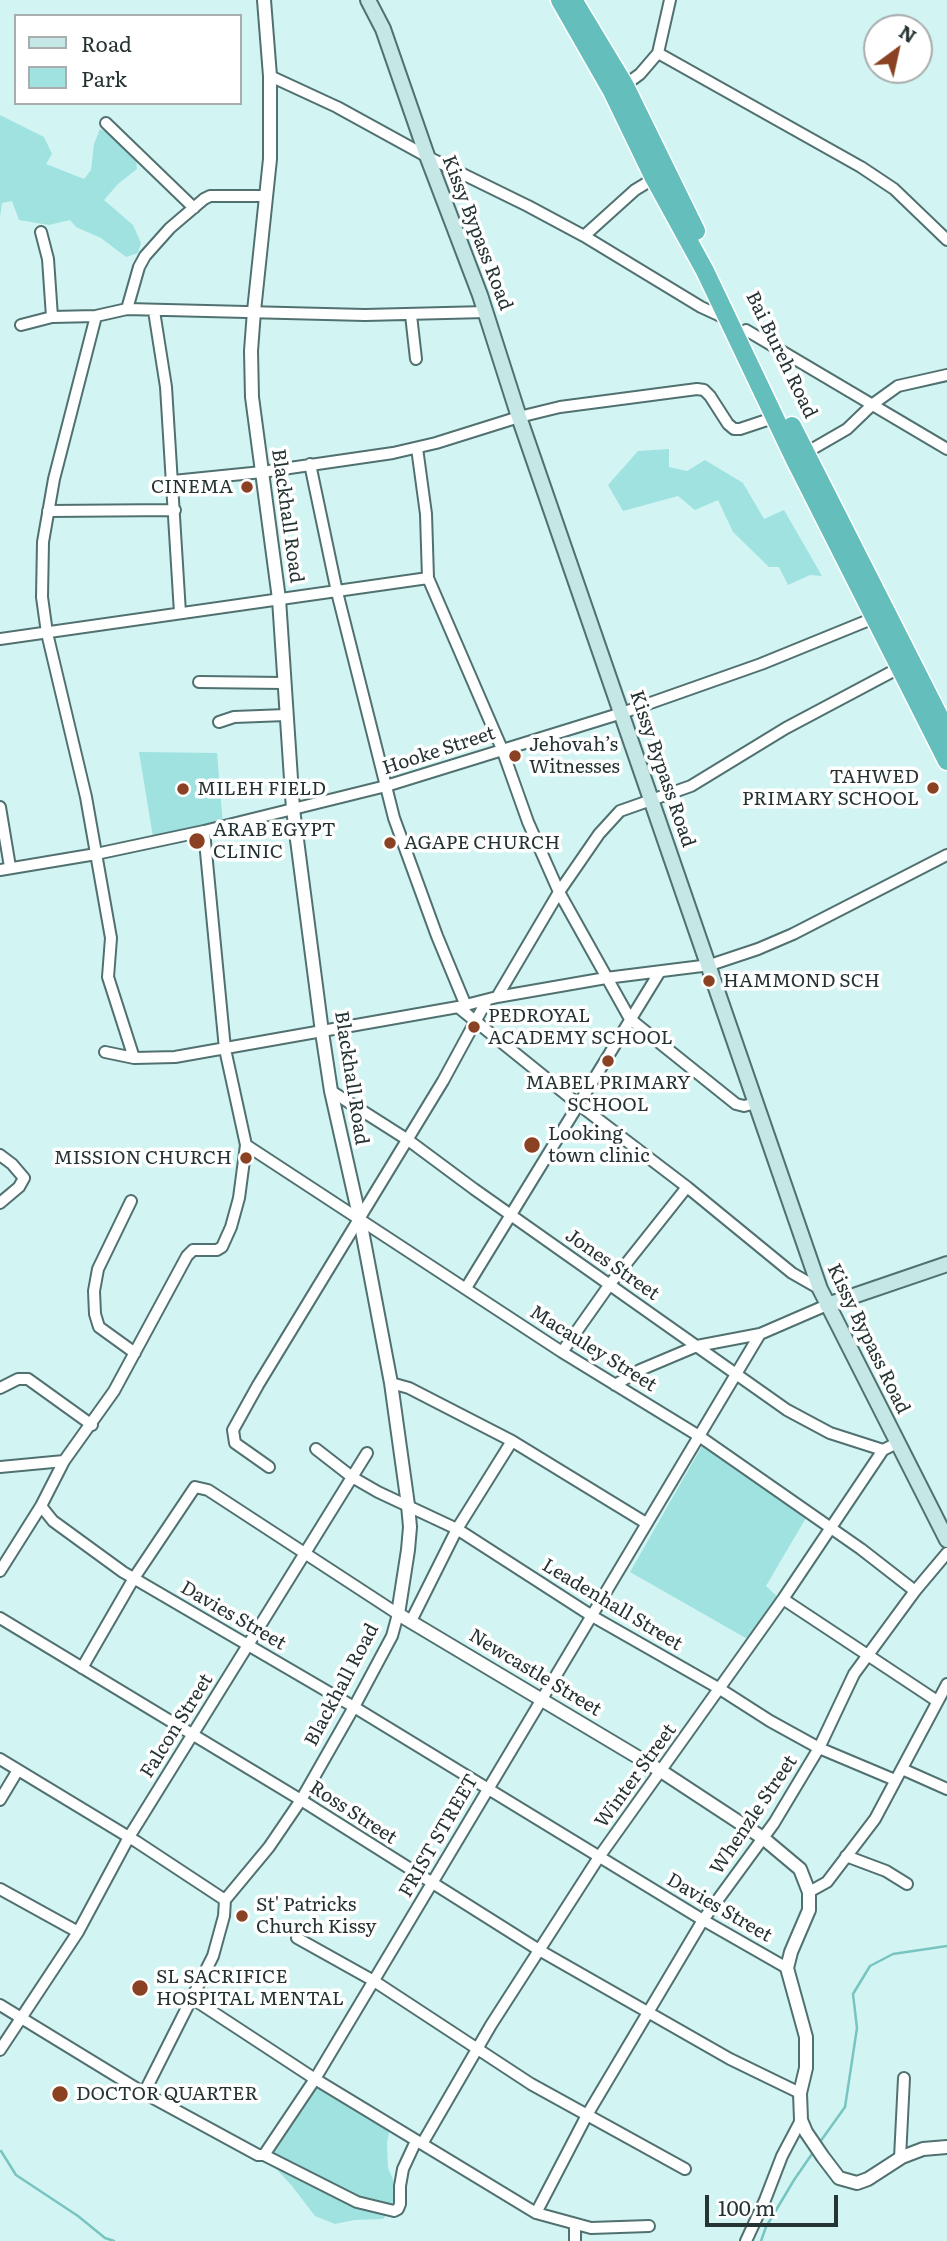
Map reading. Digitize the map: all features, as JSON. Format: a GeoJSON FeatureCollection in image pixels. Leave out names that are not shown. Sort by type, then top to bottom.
{"type":"FeatureCollection","features":[{"type":"Feature","properties":{"kind":"highway"},"geometry":{"type":"LineString","coordinates":[[560,0],[619,89]]}},
{"type":"Feature","properties":{"kind":"highway","name":"Bai Bureh Road"},"geometry":{"type":"LineString","coordinates":[[573,0],[661,175],[746,330],[800,456],[947,732]]}},
{"type":"Feature","properties":{"kind":"highway"},"geometry":{"type":"LineString","coordinates":[[661,175],[727,318],[776,417],[800,456],[874,618],[947,761]]}},
{"type":"Feature","properties":{"kind":"main road","name":"Kissy Bypass Road"},"geometry":{"type":"LineString","coordinates":[[368,0],[383,29],[486,313],[517,417],[653,800],[827,1305],[947,1540]]}},
{"type":"Feature","properties":{"kind":"main road"},"geometry":{"type":"LineString","coordinates":[[827,1305],[947,1264]]}},
{"type":"Feature","properties":{"kind":"street","name":"Blackhall Road"},"geometry":{"type":"LineString","coordinates":[[144,2092],[213,1956],[224,1916],[225,1900],[268,1847],[301,1800],[392,1636],[398,1614],[410,1527],[391,1384],[360,1220],[331,1091],[322,1032],[293,809],[279,598],[252,397],[254,311],[270,159],[270,76],[264,0]]}},
{"type":"Feature","properties":{"kind":"street"},"geometry":{"type":"LineString","coordinates":[[619,89],[648,67],[658,53],[670,0]]}},
{"type":"Feature","properties":{"kind":"street"},"geometry":{"type":"LineString","coordinates":[[658,53],[861,167],[894,189],[947,240]]}},
{"type":"Feature","properties":{"kind":"street"},"geometry":{"type":"LineString","coordinates":[[270,76],[337,107],[428,157],[528,205],[701,307],[727,318]]}},
{"type":"Feature","properties":{"kind":"street"},"geometry":{"type":"LineString","coordinates":[[106,124],[194,208]]}},
{"type":"Feature","properties":{"kind":"street"},"geometry":{"type":"LineString","coordinates":[[584,236],[635,190],[661,175]]}},
{"type":"Feature","properties":{"kind":"street"},"geometry":{"type":"LineString","coordinates":[[127,309],[139,267],[145,256],[170,228],[194,208],[210,196],[266,196]]}},
{"type":"Feature","properties":{"kind":"street"},"geometry":{"type":"LineString","coordinates":[[41,232],[48,259],[52,317]]}},
{"type":"Feature","properties":{"kind":"street"},"geometry":{"type":"LineString","coordinates":[[21,325],[52,317],[96,316],[127,309],[411,315],[486,313]]}},
{"type":"Feature","properties":{"kind":"street"},"geometry":{"type":"LineString","coordinates":[[154,311],[166,387],[180,612]]}},
{"type":"Feature","properties":{"kind":"street"},"geometry":{"type":"LineString","coordinates":[[411,315],[416,359]]}},
{"type":"Feature","properties":{"kind":"street"},"geometry":{"type":"LineString","coordinates":[[96,316],[64,434],[48,511],[41,566],[42,597],[47,633],[75,746],[111,938],[108,977],[134,1058]]}},
{"type":"Feature","properties":{"kind":"street"},"geometry":{"type":"LineString","coordinates":[[746,330],[947,449]]}},
{"type":"Feature","properties":{"kind":"street"},"geometry":{"type":"LineString","coordinates":[[800,456],[847,429],[873,404],[898,386],[947,375]]}},
{"type":"Feature","properties":{"kind":"street"},"geometry":{"type":"LineString","coordinates":[[173,481],[417,448],[517,417],[597,400],[697,389],[704,390],[710,396],[734,429],[776,417]]}},
{"type":"Feature","properties":{"kind":"street"},"geometry":{"type":"LineString","coordinates":[[417,448],[426,514],[428,578],[502,749],[528,822],[559,892],[630,1020],[736,1104],[744,1106],[756,1103]]}},
{"type":"Feature","properties":{"kind":"street"},"geometry":{"type":"LineString","coordinates":[[310,464],[337,592],[386,786],[409,860],[462,1007],[578,1104],[687,1187],[792,1273],[821,1289]]}},
{"type":"Feature","properties":{"kind":"street"},"geometry":{"type":"LineString","coordinates":[[48,511],[175,510]]}},
{"type":"Feature","properties":{"kind":"street"},"geometry":{"type":"LineString","coordinates":[[0,639],[428,578]]}},
{"type":"Feature","properties":{"kind":"street","name":"Hooke Street"},"geometry":{"type":"LineString","coordinates":[[5,868],[204,831],[386,786],[622,713],[761,663],[874,618]]}},
{"type":"Feature","properties":{"kind":"street"},"geometry":{"type":"LineString","coordinates":[[270,1467],[235,1443],[233,1430],[443,1082],[476,1021],[559,892],[610,820],[627,808],[706,778],[786,728],[899,668]]}},
{"type":"Feature","properties":{"kind":"street"},"geometry":{"type":"LineString","coordinates":[[200,682],[284,683]]}},
{"type":"Feature","properties":{"kind":"street"},"geometry":{"type":"LineString","coordinates":[[219,722],[234,717],[286,715]]}},
{"type":"Feature","properties":{"kind":"street"},"geometry":{"type":"LineString","coordinates":[[0,807],[5,868]]}},
{"type":"Feature","properties":{"kind":"street"},"geometry":{"type":"LineString","coordinates":[[0,1571],[41,1506],[64,1461],[92,1425],[135,1353],[187,1256],[193,1250],[217,1250],[226,1239],[239,1198],[246,1145],[225,1049],[204,831]]}},
{"type":"Feature","properties":{"kind":"street"},"geometry":{"type":"LineString","coordinates":[[104,1052],[134,1058],[175,1057],[462,1007],[607,978],[710,965],[793,934],[947,855]]}},
{"type":"Feature","properties":{"kind":"street"},"geometry":{"type":"LineString","coordinates":[[466,1288],[659,973]]}},
{"type":"Feature","properties":{"kind":"street","name":"Jones Street"},"geometry":{"type":"LineString","coordinates":[[331,1091],[408,1140],[510,1216],[801,1419],[830,1433],[883,1450]]}},
{"type":"Feature","properties":{"kind":"street","name":"Macauley Street"},"geometry":{"type":"LineString","coordinates":[[246,1145],[562,1352],[699,1437],[832,1528],[915,1591]]}},
{"type":"Feature","properties":{"kind":"street"},"geometry":{"type":"LineString","coordinates":[[0,1155],[24,1178],[19,1187],[0,1203]]}},
{"type":"Feature","properties":{"kind":"street"},"geometry":{"type":"LineString","coordinates":[[562,1352],[610,1284],[687,1187]]}},
{"type":"Feature","properties":{"kind":"street"},"geometry":{"type":"LineString","coordinates":[[131,1201],[98,1269],[94,1291],[95,1314],[99,1327],[135,1353]]}},
{"type":"Feature","properties":{"kind":"street"},"geometry":{"type":"LineString","coordinates":[[615,1385],[640,1370],[697,1346],[760,1334],[827,1305]]}},
{"type":"Feature","properties":{"kind":"street","name":"FRIST STREET"},"geometry":{"type":"LineString","coordinates":[[264,2155],[315,2079],[760,1334]]}},
{"type":"Feature","properties":{"kind":"street"},"geometry":{"type":"LineString","coordinates":[[0,1388],[18,1379],[28,1379],[92,1425]]}},
{"type":"Feature","properties":{"kind":"street"},"geometry":{"type":"LineString","coordinates":[[391,1384],[409,1388],[512,1441],[646,1523]]}},
{"type":"Feature","properties":{"kind":"street"},"geometry":{"type":"LineString","coordinates":[[411,1621],[457,1529],[512,1441]]}},
{"type":"Feature","properties":{"kind":"street"},"geometry":{"type":"LineString","coordinates":[[883,1450],[897,1443]]}},
{"type":"Feature","properties":{"kind":"street","name":"Leadenhall Street"},"geometry":{"type":"LineString","coordinates":[[316,1449],[352,1477],[377,1492],[408,1504],[457,1529],[592,1616],[720,1689],[770,1721],[819,1748],[895,1780]]}},
{"type":"Feature","properties":{"kind":"street","name":"Winter Street"},"geometry":{"type":"LineString","coordinates":[[264,2155],[357,2202],[394,2211],[398,2208],[403,2169],[598,1857],[720,1689],[883,1450]]}},
{"type":"Feature","properties":{"kind":"street","name":"Falcon Street"},"geometry":{"type":"LineString","coordinates":[[0,2050],[78,1932],[129,1837],[367,1453]]}},
{"type":"Feature","properties":{"kind":"street"},"geometry":{"type":"LineString","coordinates":[[0,1467],[64,1461]]}},
{"type":"Feature","properties":{"kind":"street","name":"Newcastle Street"},"geometry":{"type":"LineString","coordinates":[[82,1668],[134,1578],[195,1487],[208,1490],[398,1614],[662,1771],[763,1838],[800,1868],[809,1892]]}},
{"type":"Feature","properties":{"kind":"street","name":"Davies Street"},"geometry":{"type":"LineString","coordinates":[[41,1506],[53,1521],[134,1578],[788,1968]]}},
{"type":"Feature","properties":{"kind":"street","name":"Whenzle Street"},"geometry":{"type":"LineString","coordinates":[[536,2213],[587,2115],[704,1920],[763,1838],[819,1748],[848,1684],[915,1591],[947,1553]]}},
{"type":"Feature","properties":{"kind":"street"},"geometry":{"type":"LineString","coordinates":[[783,1599],[937,1701]]}},
{"type":"Feature","properties":{"kind":"street","name":"Ross Street"},"geometry":{"type":"LineString","coordinates":[[0,1618],[301,1800],[539,1950],[730,2059],[800,2093]]}},
{"type":"Feature","properties":{"kind":"street"},"geometry":{"type":"LineString","coordinates":[[947,1684],[875,1819],[827,1882],[809,1892],[809,1910],[791,1952],[788,1968],[806,2037],[806,2068],[800,2093],[801,2119],[806,2132],[839,2178],[857,2183],[900,2158],[923,2149],[947,2147]]}},
{"type":"Feature","properties":{"kind":"street"},"geometry":{"type":"LineString","coordinates":[[0,1759],[129,1837],[225,1900]]}},
{"type":"Feature","properties":{"kind":"street"},"geometry":{"type":"LineString","coordinates":[[902,1769],[947,1789]]}},
{"type":"Feature","properties":{"kind":"street"},"geometry":{"type":"LineString","coordinates":[[0,1800],[18,1770]]}},
{"type":"Feature","properties":{"kind":"street"},"geometry":{"type":"LineString","coordinates":[[846,1856],[886,1871],[907,1884]]}},
{"type":"Feature","properties":{"kind":"street"},"geometry":{"type":"LineString","coordinates":[[0,1889],[78,1932]]}},
{"type":"Feature","properties":{"kind":"street"},"geometry":{"type":"LineString","coordinates":[[297,1938],[374,1981],[531,2084],[685,2169]]}},
{"type":"Feature","properties":{"kind":"street"},"geometry":{"type":"LineString","coordinates":[[193,1999],[315,2079],[536,2213],[575,2225],[606,2229],[649,2226]]}},
{"type":"Feature","properties":{"kind":"street"},"geometry":{"type":"LineString","coordinates":[[0,2005],[144,2092],[258,2155],[264,2155]]}},
{"type":"Feature","properties":{"kind":"street"},"geometry":{"type":"LineString","coordinates":[[900,2158],[904,2078]]}},
{"type":"Feature","properties":{"kind":"street"},"geometry":{"type":"LineString","coordinates":[[746,2241],[782,2156],[801,2119]]}},
{"type":"Feature","properties":{"kind":"street"},"geometry":{"type":"LineString","coordinates":[[575,2225],[575,2241]]}},
{"type":"Feature","properties":{"kind":"green space"},"geometry":{"type":"Polygon","coordinates":[[[0,115],[44,137],[52,154],[46,164],[84,179],[91,170],[94,144],[100,129],[112,135],[136,160],[137,169],[104,200],[133,225],[141,243],[138,253],[126,257],[101,238],[76,227],[70,220],[49,225],[19,220],[12,201],[2,203],[0,217],[0,115]]]}},
{"type":"Feature","properties":{"kind":"green space"},"geometry":{"type":"Polygon","coordinates":[[[669,449],[669,467],[687,471],[705,460],[743,483],[764,519],[784,510],[822,576],[810,575],[788,585],[779,567],[769,567],[733,532],[718,500],[695,510],[678,496],[623,511],[608,485],[638,451],[669,449]]]}},
{"type":"Feature","properties":{"kind":"green space","name":"MILEH FIELD"},"geometry":{"type":"Polygon","coordinates":[[[139,752],[217,753],[223,825],[153,837],[139,752]]]}},
{"type":"Feature","properties":{"kind":"green space"},"geometry":{"type":"Polygon","coordinates":[[[706,1439],[810,1511],[766,1586],[780,1599],[751,1641],[630,1572],[706,1439]]]}},
{"type":"Feature","properties":{"kind":"green space"},"geometry":{"type":"Polygon","coordinates":[[[314,2085],[390,2127],[387,2143],[388,2168],[397,2189],[394,2206],[383,2219],[335,2224],[315,2216],[266,2158],[314,2085]]]}},
{"type":"Feature","properties":{"kind":"waterway"},"geometry":{"type":"LineString","coordinates":[[820,2142],[845,2107],[857,2028],[853,1994],[870,1966],[893,1954],[947,1946]]}},
{"type":"Feature","properties":{"kind":"waterway"},"geometry":{"type":"LineString","coordinates":[[1,2151],[16,2175],[78,2216],[105,2238],[114,2241]]}},
{"type":"Feature","properties":{"kind":"waterway"},"geometry":{"type":"LineString","coordinates":[[761,2241],[766,2227],[814,2151]]}},
{"type":"Feature","properties":{"kind":"place","name":"CINEMA"},"geometry":{"type":"Point","coordinates":[247,487]}},
{"type":"Feature","properties":{"kind":"place","name":"Jehovah’s Witnesses"},"geometry":{"type":"Point","coordinates":[515,756]}},
{"type":"Feature","properties":{"kind":"place","name":"TAHWED PRIMARY SCHOOL"},"geometry":{"type":"Point","coordinates":[933,788]}},
{"type":"Feature","properties":{"kind":"place","name":"MILEH FIELD"},"geometry":{"type":"Point","coordinates":[183,789]}},
{"type":"Feature","properties":{"kind":"place","name":"ARAB EGYPT CLINIC"},"geometry":{"type":"Point","coordinates":[197,841]}},
{"type":"Feature","properties":{"kind":"place","name":"AGAPE CHURCH"},"geometry":{"type":"Point","coordinates":[390,843]}},
{"type":"Feature","properties":{"kind":"place","name":"HAMMOND SCH"},"geometry":{"type":"Point","coordinates":[709,981]}},
{"type":"Feature","properties":{"kind":"place","name":"PEDROYAL ACADEMY SCHOOL"},"geometry":{"type":"Point","coordinates":[474,1027]}},
{"type":"Feature","properties":{"kind":"place","name":"MABEL PRIMARY SCHOOL"},"geometry":{"type":"Point","coordinates":[608,1061]}},
{"type":"Feature","properties":{"kind":"place","name":"Looking town clinic"},"geometry":{"type":"Point","coordinates":[532,1145]}},
{"type":"Feature","properties":{"kind":"place","name":"MISSION CHURCH"},"geometry":{"type":"Point","coordinates":[246,1158]}},
{"type":"Feature","properties":{"kind":"place","name":"St' Patricks Church Kissy"},"geometry":{"type":"Point","coordinates":[242,1916]}},
{"type":"Feature","properties":{"kind":"place","name":"SL SACRIFICE HOSPITAL MENTAL"},"geometry":{"type":"Point","coordinates":[140,1988]}},
{"type":"Feature","properties":{"kind":"place","name":"DOCTOR QUARTER"},"geometry":{"type":"Point","coordinates":[60,2094]}}]}
